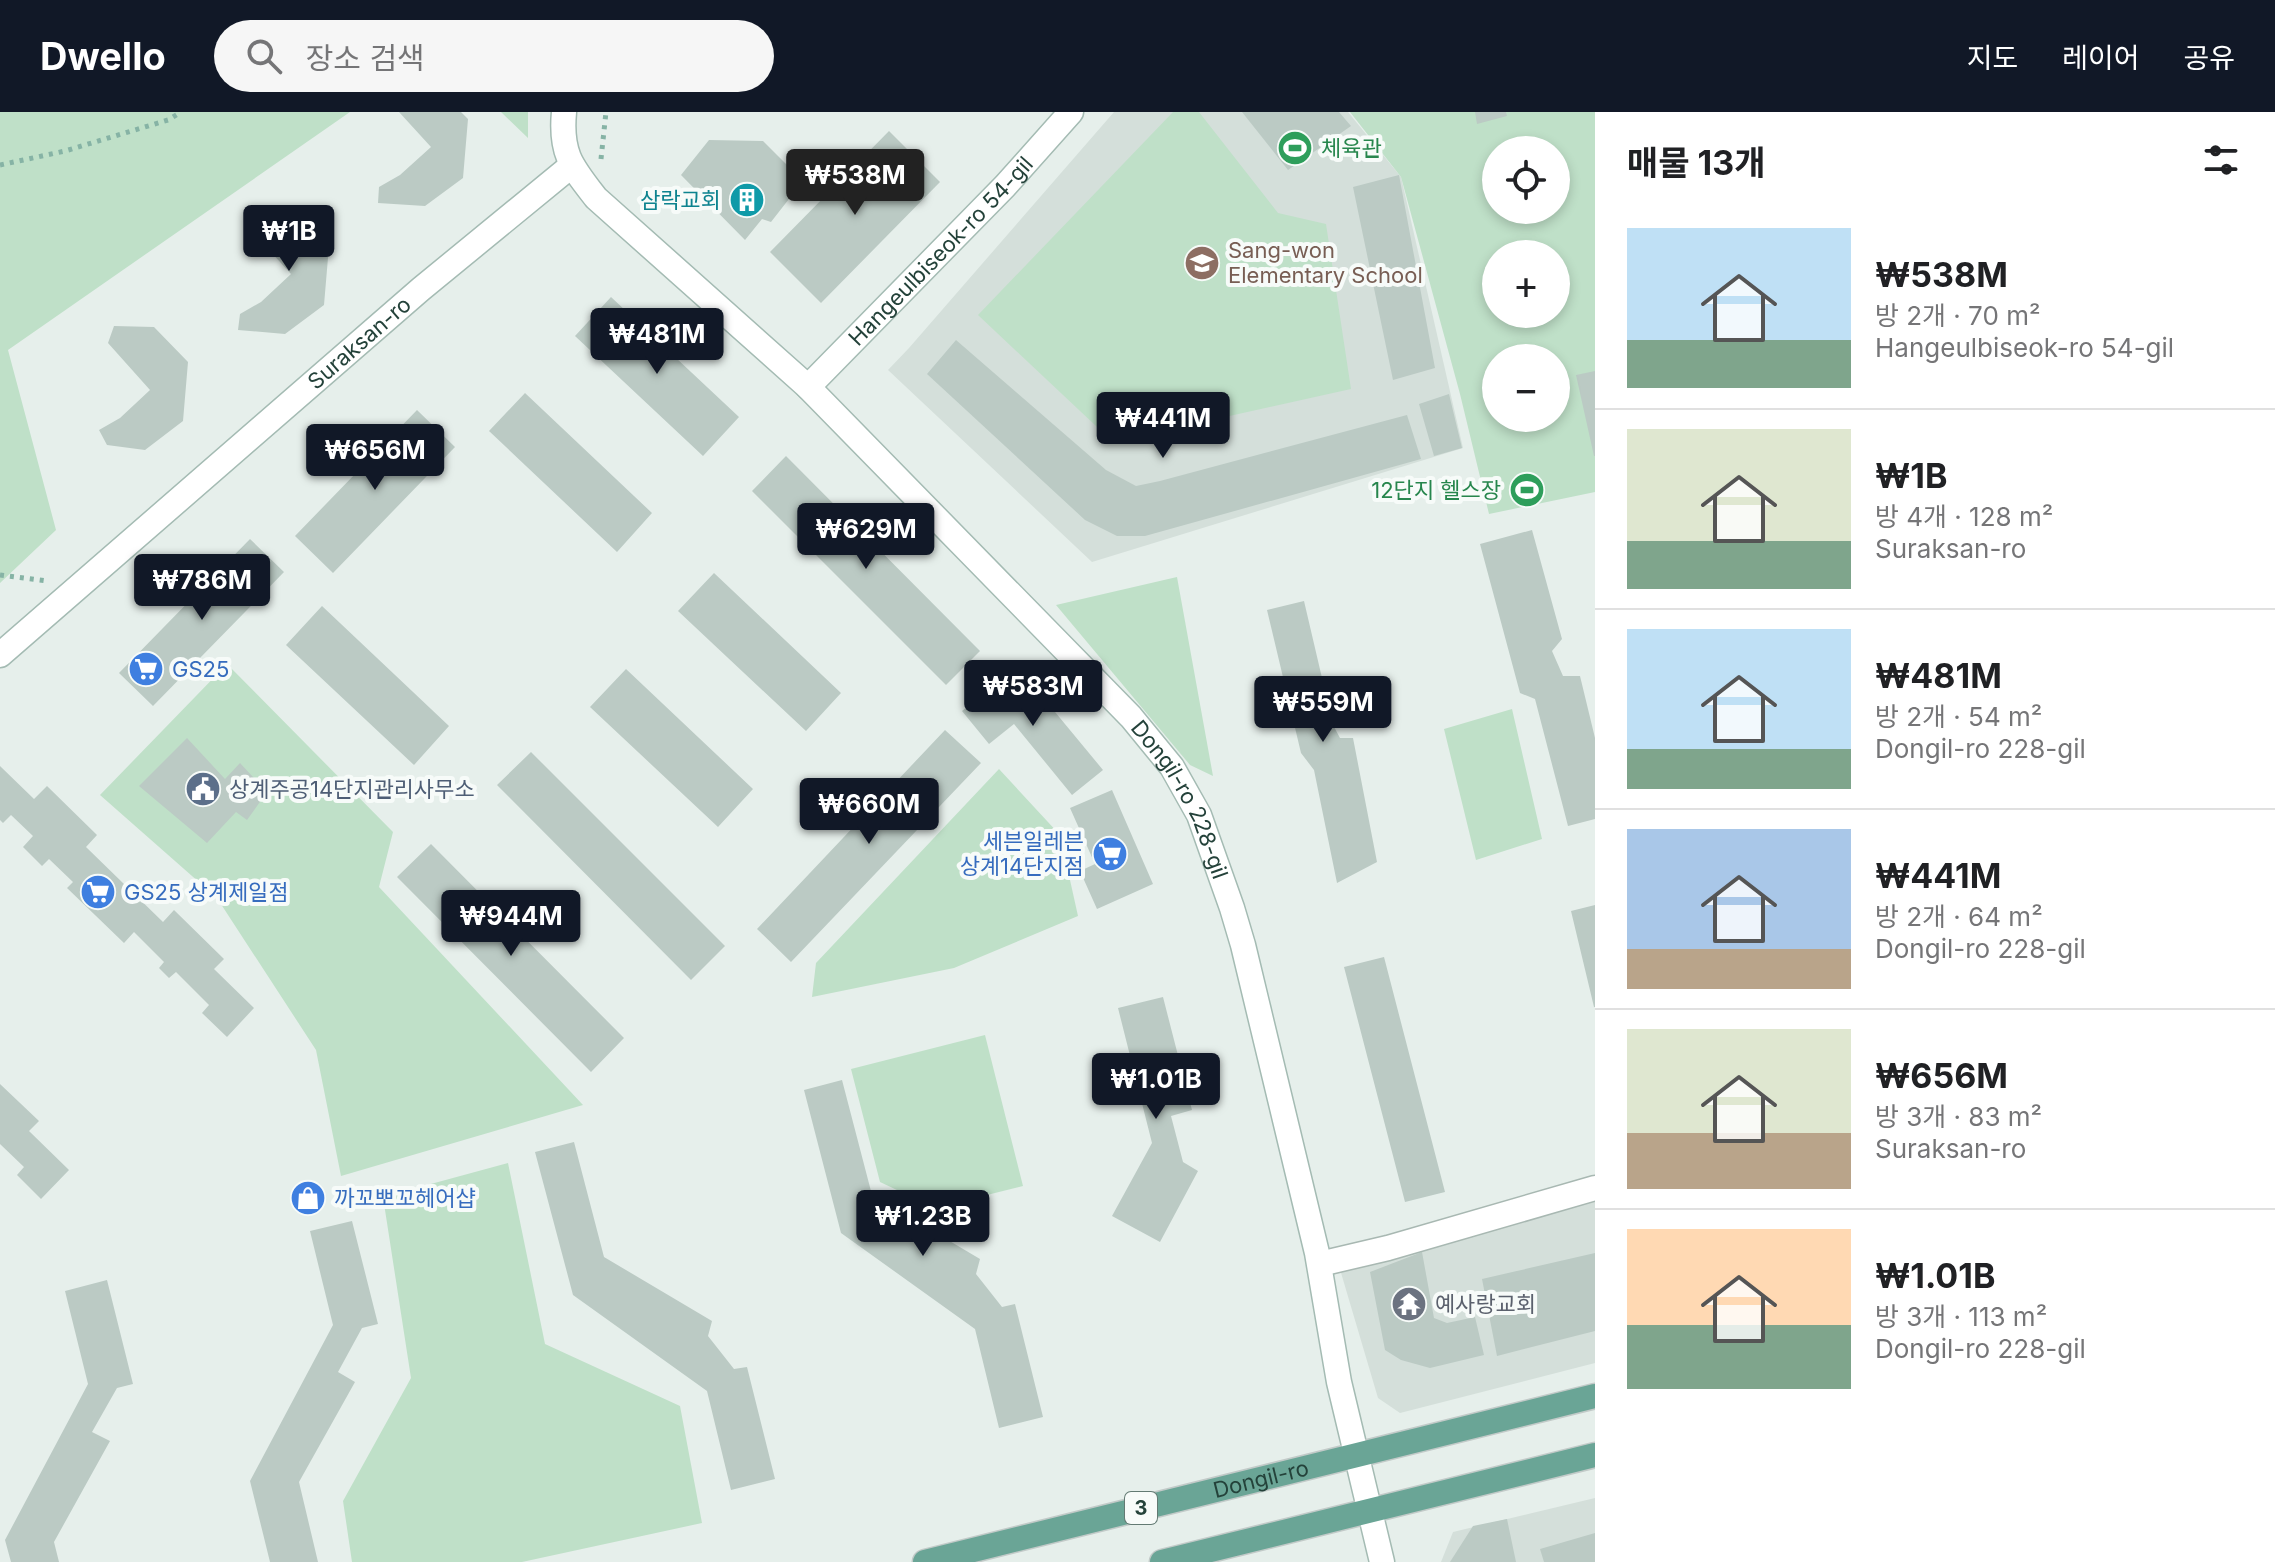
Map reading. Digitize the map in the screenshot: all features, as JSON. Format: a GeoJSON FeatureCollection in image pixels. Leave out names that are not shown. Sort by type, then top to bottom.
{"type":"FeatureCollection","features":[{"type":"Feature","properties":{"kind":"main road","name":"Dongil-ro"},"geometry":{"type":"LineString","coordinates":[[925,1562],[1595,1396]]}},
{"type":"Feature","properties":{"kind":"main road"},"geometry":{"type":"LineString","coordinates":[[1162,1562],[1595,1455]]}},
{"type":"Feature","properties":{"kind":"street"},"geometry":{"type":"LineString","coordinates":[[564,112],[562,132],[571,166]]}},
{"type":"Feature","properties":{"kind":"street","name":"Hangeulbiseok-ro 54-gil"},"geometry":{"type":"LineString","coordinates":[[808,387],[1005,186],[1071,112]]}},
{"type":"Feature","properties":{"kind":"street","name":"Dongil-ro 228-gil"},"geometry":{"type":"LineString","coordinates":[[571,166],[596,198],[808,387],[1131,717],[1172,767],[1199,815],[1232,908],[1320,1264],[1339,1382],[1382,1562]]}},
{"type":"Feature","properties":{"kind":"street","name":"Suraksan-ro"},"geometry":{"type":"LineString","coordinates":[[0,655],[421,289],[571,166]]}},
{"type":"Feature","properties":{"kind":"street"},"geometry":{"type":"LineString","coordinates":[[1320,1264],[1388,1248],[1595,1188]]}},
{"type":"Feature","properties":{"kind":"path"},"geometry":{"type":"LineString","coordinates":[[0,165],[65,151],[168,120],[181,112]]}},
{"type":"Feature","properties":{"kind":"path"},"geometry":{"type":"LineString","coordinates":[[596,198],[606,112]]}},
{"type":"Feature","properties":{"kind":"path"},"geometry":{"type":"LineString","coordinates":[[0,575],[79,585]]}},
{"type":"Feature","properties":{"kind":"shaded area","name":"Sang-won Elementary School"},"geometry":{"type":"Polygon","coordinates":[[[1114,112],[1348,112],[1401,177],[1463,448],[1092,562],[888,370],[1114,112]]]}},
{"type":"Feature","properties":{"kind":"shaded area"},"geometry":{"type":"Polygon","coordinates":[[[1595,1198],[1595,1363],[1400,1413],[1378,1398],[1339,1266],[1595,1198]]]}},
{"type":"Feature","properties":{"kind":"shaded area"},"geometry":{"type":"Polygon","coordinates":[[[1595,1498],[1595,1562],[1441,1562],[1453,1532],[1595,1498]]]}},
{"type":"Feature","properties":{"kind":"green space"},"geometry":{"type":"Polygon","coordinates":[[[0,112],[350,112],[8,350],[56,530],[0,583],[0,112]]]}},
{"type":"Feature","properties":{"kind":"green space"},"geometry":{"type":"Polygon","coordinates":[[[501,112],[528,112],[528,138],[501,112]]]}},
{"type":"Feature","properties":{"kind":"green space"},"geometry":{"type":"Polygon","coordinates":[[[1173,112],[1199,112],[1278,213],[1326,224],[1351,389],[1113,442],[978,315],[1173,112]]]}},
{"type":"Feature","properties":{"kind":"green space"},"geometry":{"type":"Polygon","coordinates":[[[1350,112],[1595,112],[1595,492],[1489,514],[1401,177],[1350,112]]]}},
{"type":"Feature","properties":{"kind":"green space"},"geometry":{"type":"Polygon","coordinates":[[[1177,577],[1213,776],[1190,765],[1056,605],[1177,577]]]}},
{"type":"Feature","properties":{"kind":"green space"},"geometry":{"type":"Polygon","coordinates":[[[227,664],[393,832],[379,887],[583,1105],[341,1176],[316,1050],[217,898],[100,795],[227,664]]]}},
{"type":"Feature","properties":{"kind":"green space"},"geometry":{"type":"Polygon","coordinates":[[[1512,709],[1542,839],[1476,860],[1444,729],[1512,709]]]}},
{"type":"Feature","properties":{"kind":"green space"},"geometry":{"type":"Polygon","coordinates":[[[999,769],[1060,835],[1078,916],[954,968],[812,997],[816,963],[999,769]]]}},
{"type":"Feature","properties":{"kind":"green space"},"geometry":{"type":"Polygon","coordinates":[[[985,1035],[1023,1186],[935,1208],[880,1182],[851,1069],[985,1035]]]}},
{"type":"Feature","properties":{"kind":"green space"},"geometry":{"type":"Polygon","coordinates":[[[508,1163],[545,1344],[680,1406],[702,1523],[522,1562],[352,1562],[343,1501],[411,1378],[383,1197],[508,1163]]]}},
{"type":"Feature","properties":{"kind":"building"},"geometry":{"type":"Polygon","coordinates":[[[399,112],[461,112],[468,119],[463,178],[425,206],[378,203],[379,187],[400,175],[431,147],[399,112]]]}},
{"type":"Feature","properties":{"kind":"building","name":"체육관"},"geometry":{"type":"Polygon","coordinates":[[[1242,112],[1339,112],[1351,126],[1288,170],[1242,112]]]}},
{"type":"Feature","properties":{"kind":"building"},"geometry":{"type":"Polygon","coordinates":[[[1475,112],[1506,112],[1507,116],[1477,124],[1475,112]]]}},
{"type":"Feature","properties":{"kind":"building"},"geometry":{"type":"Polygon","coordinates":[[[889,131],[940,182],[821,303],[770,252],[889,131]]]}},
{"type":"Feature","properties":{"kind":"building","name":"삼락교회"},"geometry":{"type":"Polygon","coordinates":[[[709,140],[763,141],[803,181],[771,222],[762,219],[745,240],[681,175],[709,140]]]}},
{"type":"Feature","properties":{"kind":"building"},"geometry":{"type":"Polygon","coordinates":[[[1399,175],[1435,368],[1393,380],[1353,187],[1399,175]]]}},
{"type":"Feature","properties":{"kind":"building"},"geometry":{"type":"Polygon","coordinates":[[[255,210],[294,211],[329,246],[324,305],[285,334],[238,330],[240,314],[261,302],[291,274],[248,227],[255,210]]]}},
{"type":"Feature","properties":{"kind":"building"},"geometry":{"type":"Polygon","coordinates":[[[611,297],[739,417],[703,456],[575,336],[611,297]]]}},
{"type":"Feature","properties":{"kind":"building"},"geometry":{"type":"Polygon","coordinates":[[[114,326],[154,327],[188,362],[183,421],[145,450],[107,445],[99,430],[120,418],[150,390],[108,343],[114,326]]]}},
{"type":"Feature","properties":{"kind":"building"},"geometry":{"type":"Polygon","coordinates":[[[956,340],[1106,470],[1136,486],[1407,415],[1421,459],[1145,536],[1117,536],[1085,520],[927,374],[956,340]]]}},
{"type":"Feature","properties":{"kind":"building"},"geometry":{"type":"Polygon","coordinates":[[[1595,371],[1595,456],[1594,456],[1576,375],[1595,371]]]}},
{"type":"Feature","properties":{"kind":"building"},"geometry":{"type":"Polygon","coordinates":[[[525,393],[652,513],[617,552],[489,431],[525,393]]]}},
{"type":"Feature","properties":{"kind":"building"},"geometry":{"type":"Polygon","coordinates":[[[1449,394],[1462,448],[1434,456],[1419,404],[1449,394]]]}},
{"type":"Feature","properties":{"kind":"building"},"geometry":{"type":"Polygon","coordinates":[[[417,410],[455,447],[333,573],[295,536],[417,410]]]}},
{"type":"Feature","properties":{"kind":"building"},"geometry":{"type":"Polygon","coordinates":[[[786,456],[980,651],[946,685],[752,491],[786,456]]]}},
{"type":"Feature","properties":{"kind":"building"},"geometry":{"type":"Polygon","coordinates":[[[1532,530],[1562,639],[1552,651],[1563,676],[1580,676],[1595,738],[1595,819],[1568,826],[1535,699],[1520,693],[1480,544],[1532,530]]]}},
{"type":"Feature","properties":{"kind":"building"},"geometry":{"type":"Polygon","coordinates":[[[250,539],[284,572],[153,706],[119,673],[250,539]]]}},
{"type":"Feature","properties":{"kind":"building"},"geometry":{"type":"Polygon","coordinates":[[[714,573],[841,693],[806,731],[678,611],[714,573]]]}},
{"type":"Feature","properties":{"kind":"building"},"geometry":{"type":"Polygon","coordinates":[[[1304,601],[1333,725],[1340,738],[1353,738],[1377,862],[1337,883],[1314,770],[1301,753],[1267,610],[1304,601]]]}},
{"type":"Feature","properties":{"kind":"building"},"geometry":{"type":"Polygon","coordinates":[[[322,606],[449,726],[414,765],[286,645],[322,606]]]}},
{"type":"Feature","properties":{"kind":"building"},"geometry":{"type":"Polygon","coordinates":[[[1017,666],[1103,770],[1072,795],[1014,724],[989,744],[962,711],[1017,666]]]}},
{"type":"Feature","properties":{"kind":"building"},"geometry":{"type":"Polygon","coordinates":[[[626,669],[753,789],[718,827],[590,707],[626,669]]]}},
{"type":"Feature","properties":{"kind":"building"},"geometry":{"type":"Polygon","coordinates":[[[945,730],[981,763],[791,962],[757,929],[945,730]]]}},
{"type":"Feature","properties":{"kind":"building","name":"상계주공14단지관리사무소"},"geometry":{"type":"Polygon","coordinates":[[[187,738],[225,779],[240,763],[267,792],[247,820],[236,812],[207,843],[139,786],[187,738]]]}},
{"type":"Feature","properties":{"kind":"building"},"geometry":{"type":"Polygon","coordinates":[[[531,752],[725,946],[691,980],[497,785],[531,752]]]}},
{"type":"Feature","properties":{"kind":"building"},"geometry":{"type":"Polygon","coordinates":[[[0,766],[34,799],[47,786],[97,835],[86,847],[163,922],[174,910],[224,959],[214,969],[254,1008],[227,1037],[202,1013],[209,1005],[176,972],[169,978],[159,968],[164,962],[134,932],[124,943],[67,888],[73,882],[49,859],[42,866],[23,847],[33,836],[11,815],[3,823],[0,820],[0,766]]]}},
{"type":"Feature","properties":{"kind":"building"},"geometry":{"type":"Polygon","coordinates":[[[1112,790],[1153,884],[1097,909],[1080,871],[1095,864],[1070,808],[1112,790]]]}},
{"type":"Feature","properties":{"kind":"building"},"geometry":{"type":"Polygon","coordinates":[[[431,844],[624,1038],[591,1072],[397,877],[431,844]]]}},
{"type":"Feature","properties":{"kind":"building"},"geometry":{"type":"Polygon","coordinates":[[[1595,905],[1595,1007],[1594,1007],[1571,911],[1595,905]]]}},
{"type":"Feature","properties":{"kind":"building"},"geometry":{"type":"Polygon","coordinates":[[[1384,957],[1445,1192],[1405,1202],[1344,967],[1384,957]]]}},
{"type":"Feature","properties":{"kind":"building"},"geometry":{"type":"Polygon","coordinates":[[[1163,997],[1192,1110],[1171,1116],[1183,1162],[1198,1171],[1160,1242],[1112,1216],[1152,1143],[1118,1008],[1163,997]]]}},
{"type":"Feature","properties":{"kind":"building"},"geometry":{"type":"Polygon","coordinates":[[[842,1080],[872,1195],[980,1259],[976,1274],[1002,1307],[1015,1304],[1043,1417],[999,1428],[975,1329],[841,1233],[804,1090],[842,1080]]]}},
{"type":"Feature","properties":{"kind":"building"},"geometry":{"type":"Polygon","coordinates":[[[0,1084],[39,1121],[29,1131],[69,1170],[41,1199],[17,1175],[24,1167],[0,1144],[0,1084]]]}},
{"type":"Feature","properties":{"kind":"building"},"geometry":{"type":"Polygon","coordinates":[[[574,1142],[604,1257],[712,1321],[708,1336],[734,1369],[747,1367],[775,1479],[731,1490],[707,1391],[573,1295],[535,1152],[574,1142]]]}},
{"type":"Feature","properties":{"kind":"building"},"geometry":{"type":"Polygon","coordinates":[[[352,1221],[378,1324],[362,1328],[338,1372],[355,1382],[299,1482],[318,1562],[270,1562],[250,1481],[333,1325],[310,1231],[352,1221]]]}},
{"type":"Feature","properties":{"kind":"building"},"geometry":{"type":"Polygon","coordinates":[[[1422,1252],[1434,1318],[1447,1323],[1475,1317],[1484,1355],[1430,1368],[1401,1360],[1385,1350],[1370,1272],[1422,1252]]]}},
{"type":"Feature","properties":{"kind":"building"},"geometry":{"type":"Polygon","coordinates":[[[1595,1253],[1595,1331],[1497,1356],[1482,1279],[1595,1253]]]}},
{"type":"Feature","properties":{"kind":"building"},"geometry":{"type":"Polygon","coordinates":[[[107,1280],[133,1384],[117,1388],[92,1432],[110,1441],[54,1542],[59,1562],[11,1562],[5,1540],[88,1384],[65,1291],[107,1280]]]}},
{"type":"Feature","properties":{"kind":"building"},"geometry":{"type":"Polygon","coordinates":[[[1507,1519],[1516,1562],[1450,1562],[1473,1526],[1507,1519]]]}},
{"type":"Feature","properties":{"kind":"building"},"geometry":{"type":"Polygon","coordinates":[[[1595,1533],[1595,1562],[1544,1562],[1540,1549],[1595,1533]]]}},
{"type":"Feature","properties":{"kind":"place","name":"체육관"},"geometry":{"type":"Point","coordinates":[1295,148]}},
{"type":"Feature","properties":{"kind":"place","name":"삼락교회"},"geometry":{"type":"Point","coordinates":[747,200]}},
{"type":"Feature","properties":{"kind":"place","name":"Sang-won Elementary School"},"geometry":{"type":"Point","coordinates":[1202,263]}},
{"type":"Feature","properties":{"kind":"place","name":"12단지 헬스장"},"geometry":{"type":"Point","coordinates":[1527,490]}},
{"type":"Feature","properties":{"kind":"place","name":"GS25"},"geometry":{"type":"Point","coordinates":[146,669]}},
{"type":"Feature","properties":{"kind":"place","name":"상계주공14단지관리사무소"},"geometry":{"type":"Point","coordinates":[203,789]}},
{"type":"Feature","properties":{"kind":"place","name":"세븐일레븐 상계14단지점"},"geometry":{"type":"Point","coordinates":[1110,854]}},
{"type":"Feature","properties":{"kind":"place","name":"GS25 상계제일점"},"geometry":{"type":"Point","coordinates":[98,892]}},
{"type":"Feature","properties":{"kind":"place","name":"까꼬뽀꼬헤어샵"},"geometry":{"type":"Point","coordinates":[308,1198]}},
{"type":"Feature","properties":{"kind":"place","name":"예사랑교회"},"geometry":{"type":"Point","coordinates":[1409,1304]}}]}
